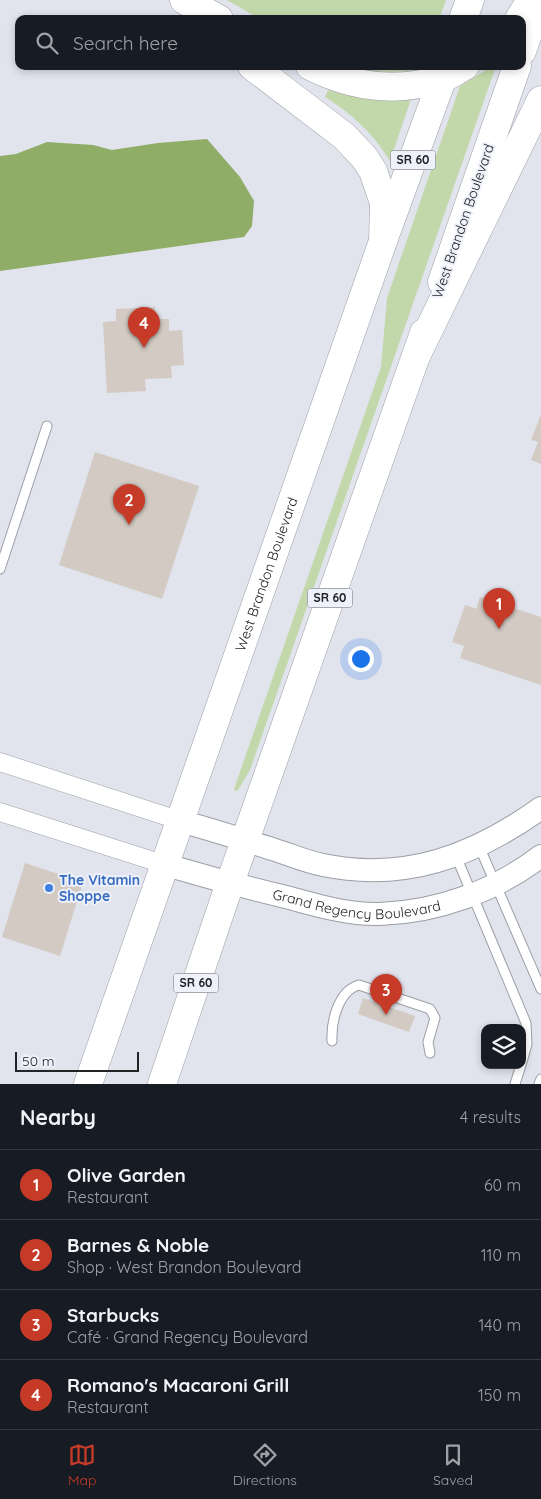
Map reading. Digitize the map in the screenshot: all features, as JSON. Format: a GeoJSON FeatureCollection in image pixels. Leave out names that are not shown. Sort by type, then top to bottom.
{"type":"FeatureCollection","features":[{"type":"Feature","properties":{"kind":"highway"},"geometry":{"type":"LineString","coordinates":[[167,0],[186,15]]}},
{"type":"Feature","properties":{"kind":"highway"},"geometry":{"type":"LineString","coordinates":[[184,0],[212,15]]}},
{"type":"Feature","properties":{"kind":"highway"},"geometry":{"type":"LineString","coordinates":[[464,15],[470,0]]}},
{"type":"Feature","properties":{"kind":"highway"},"geometry":{"type":"LineString","coordinates":[[522,15],[531,0]]}},
{"type":"Feature","properties":{"kind":"highway"},"geometry":{"type":"LineString","coordinates":[[526,40],[540,0]]}},
{"type":"Feature","properties":{"kind":"highway"},"geometry":{"type":"LineString","coordinates":[[257,70],[344,136],[364,157],[373,170],[384,203],[383,241]]}},
{"type":"Feature","properties":{"kind":"highway"},"geometry":{"type":"LineString","coordinates":[[318,70],[330,76],[370,86],[413,85],[451,70]]}},
{"type":"Feature","properties":{"kind":"highway","name":"West Brandon Boulevard"},"geometry":{"type":"LineString","coordinates":[[88,1084],[383,241],[451,70]]}},
{"type":"Feature","properties":{"kind":"highway","name":"West Brandon Boulevard"},"geometry":{"type":"LineString","coordinates":[[162,1084],[230,883],[516,70]]}},
{"type":"Feature","properties":{"kind":"highway"},"geometry":{"type":"LineString","coordinates":[[416,356],[541,100]]}},
{"type":"Feature","properties":{"kind":"street"},"geometry":{"type":"LineString","coordinates":[[3,765],[181,821]]}},
{"type":"Feature","properties":{"kind":"street","name":"Grand Regency Boulevard"},"geometry":{"type":"LineString","coordinates":[[181,821],[322,865],[354,870],[384,871],[416,867],[479,846],[541,808]]}},
{"type":"Feature","properties":{"kind":"street"},"geometry":{"type":"LineString","coordinates":[[0,812],[166,865]]}},
{"type":"Feature","properties":{"kind":"street","name":"Grand Regency Boulevard"},"geometry":{"type":"LineString","coordinates":[[166,865],[342,911],[379,914],[425,908],[472,895],[512,876],[541,856]]}},
{"type":"Feature","properties":{"kind":"lane"},"geometry":{"type":"LineString","coordinates":[[0,569],[47,426]]}},
{"type":"Feature","properties":{"kind":"lane"},"geometry":{"type":"LineString","coordinates":[[479,846],[541,989]]}},
{"type":"Feature","properties":{"kind":"lane"},"geometry":{"type":"LineString","coordinates":[[456,855],[526,1024],[528,1044],[526,1051]]}},
{"type":"Feature","properties":{"kind":"lane"},"geometry":{"type":"LineString","coordinates":[[332,1041],[331,1028],[343,996],[353,986],[359,985],[430,1009],[435,1018],[428,1042],[430,1052]]}},
{"type":"Feature","properties":{"kind":"lane"},"geometry":{"type":"LineString","coordinates":[[515,1084],[520,1069]]}},
{"type":"Feature","properties":{"kind":"lane"},"geometry":{"type":"LineString","coordinates":[[539,1084],[541,1079]]}},
{"type":"Feature","properties":{"kind":"green space"},"geometry":{"type":"Polygon","coordinates":[[[227,0],[446,0],[440,15],[253,15],[227,0]]]}},
{"type":"Feature","properties":{"kind":"green space"},"geometry":{"type":"Polygon","coordinates":[[[365,70],[413,70],[394,72],[365,70]]]}},
{"type":"Feature","properties":{"kind":"green space"},"geometry":{"type":"Polygon","coordinates":[[[486,70],[495,70],[250,770],[238,790],[235,791],[234,789],[381,367],[387,298],[460,86],[486,70]]]}},
{"type":"Feature","properties":{"kind":"green space"},"geometry":{"type":"Polygon","coordinates":[[[328,90],[369,99],[411,99],[390,161],[376,141],[361,125],[325,97],[328,90]]]}},
{"type":"Feature","properties":{"kind":"green space"},"geometry":{"type":"Polygon","coordinates":[[[207,139],[240,177],[254,201],[252,226],[244,237],[0,271],[0,156],[16,154],[47,142],[93,145],[112,150],[158,143],[207,139]]]}},
{"type":"Feature","properties":{"kind":"building"},"geometry":{"type":"Polygon","coordinates":[[[155,307],[156,319],[169,319],[169,331],[182,330],[184,365],[171,366],[172,378],[145,379],[146,391],[107,393],[103,322],[116,321],[116,309],[155,307]]]}},
{"type":"Feature","properties":{"kind":"building"},"geometry":{"type":"Polygon","coordinates":[[[541,414],[541,464],[531,460],[538,442],[531,440],[541,414]]]}},
{"type":"Feature","properties":{"kind":"building"},"geometry":{"type":"Polygon","coordinates":[[[95,452],[199,486],[162,599],[59,565],[95,452]]]}},
{"type":"Feature","properties":{"kind":"building"},"geometry":{"type":"Polygon","coordinates":[[[480,597],[541,617],[541,685],[460,658],[464,646],[452,642],[465,605],[476,609],[480,597]]]}},
{"type":"Feature","properties":{"kind":"building"},"geometry":{"type":"Polygon","coordinates":[[[25,863],[83,882],[60,956],[2,937],[25,863]]]}},
{"type":"Feature","properties":{"kind":"building"},"geometry":{"type":"Polygon","coordinates":[[[363,998],[415,1016],[409,1032],[358,1014],[363,998]]]}},
{"type":"Feature","properties":{"kind":"place","name":"Romano's Macaroni Grill"},"geometry":{"type":"Point","coordinates":[144,348]}},
{"type":"Feature","properties":{"kind":"place","name":"Barnes & Noble"},"geometry":{"type":"Point","coordinates":[129,525]}},
{"type":"Feature","properties":{"kind":"place","name":"Olive Garden"},"geometry":{"type":"Point","coordinates":[499,629]}},
{"type":"Feature","properties":{"kind":"place","name":"The Vitamin Shoppe"},"geometry":{"type":"Point","coordinates":[49,888]}},
{"type":"Feature","properties":{"kind":"place","name":"Starbucks"},"geometry":{"type":"Point","coordinates":[386,1015]}}]}
